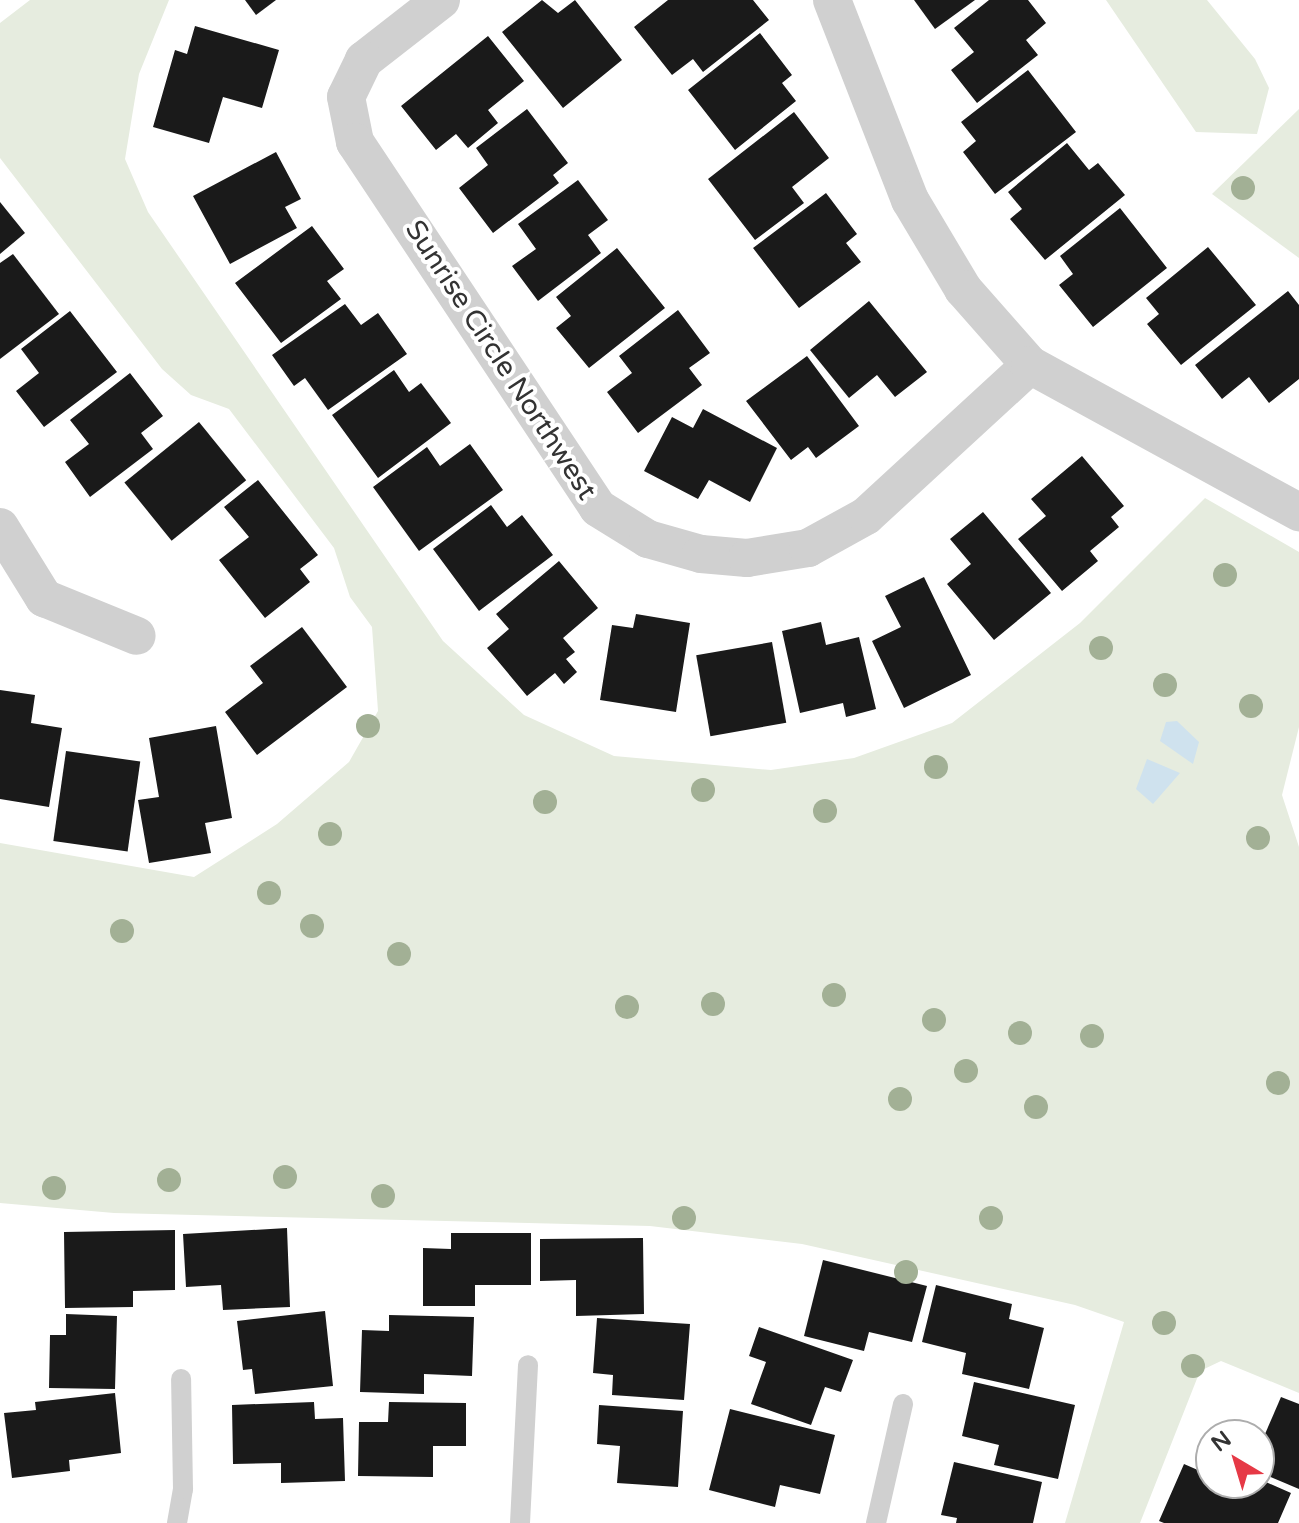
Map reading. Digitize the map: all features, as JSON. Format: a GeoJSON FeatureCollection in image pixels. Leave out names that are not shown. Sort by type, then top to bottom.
{"type":"FeatureCollection","features":[{"type":"Feature","properties":{"kind":"street","name":"Sunrise Circle Northwest"},"geometry":{"type":"LineString","coordinates":[[441,0],[364,60],[346,97],[355,142],[598,508],[648,539],[747,558],[808,548],[866,516],[1030,365]]}},
{"type":"Feature","properties":{"kind":"street"},"geometry":{"type":"LineString","coordinates":[[832,0],[910,200],[963,289],[1030,365],[1299,512]]}},
{"type":"Feature","properties":{"kind":"street"},"geometry":{"type":"LineString","coordinates":[[0,527],[44,598],[137,636]]}},
{"type":"Feature","properties":{"kind":"lane"},"geometry":{"type":"LineString","coordinates":[[520,1523],[528,1365]]}},
{"type":"Feature","properties":{"kind":"lane"},"geometry":{"type":"LineString","coordinates":[[177,1523],[183,1489],[181,1379]]}},
{"type":"Feature","properties":{"kind":"lane"},"geometry":{"type":"LineString","coordinates":[[876,1523],[903,1404]]}},
{"type":"Feature","properties":{"kind":"shaded area"},"geometry":{"type":"Polygon","coordinates":[[[30,0],[169,0],[139,74],[125,159],[148,212],[443,641],[524,715],[614,756],[771,770],[854,758],[952,723],[1080,623],[1205,498],[1299,552],[1299,727],[1282,795],[1299,847],[1299,1393],[1221,1361],[1200,1371],[1140,1523],[1065,1523],[1124,1322],[1075,1305],[802,1244],[650,1226],[114,1213],[0,1203],[0,843],[194,877],[277,824],[349,762],[378,711],[372,627],[350,597],[334,548],[229,409],[191,395],[162,369],[0,158],[0,23],[30,0]]]}},
{"type":"Feature","properties":{"kind":"shaded area"},"geometry":{"type":"Polygon","coordinates":[[[1106,0],[1207,0],[1255,59],[1269,88],[1257,134],[1196,132],[1106,0]]]}},
{"type":"Feature","properties":{"kind":"shaded area"},"geometry":{"type":"Polygon","coordinates":[[[1299,109],[1299,258],[1212,194],[1299,109]]]}},
{"type":"Feature","properties":{"kind":"water"},"geometry":{"type":"Polygon","coordinates":[[[1177,721],[1199,742],[1193,764],[1160,741],[1166,722],[1177,721]]]}},
{"type":"Feature","properties":{"kind":"water"},"geometry":{"type":"Polygon","coordinates":[[[1147,759],[1180,773],[1153,804],[1136,789],[1147,759]]]}},
{"type":"Feature","properties":{"kind":"building"},"geometry":{"type":"Polygon","coordinates":[[[245,0],[276,0],[256,15],[245,0]]]}},
{"type":"Feature","properties":{"kind":"building"},"geometry":{"type":"Polygon","coordinates":[[[542,0],[558,13],[575,0],[622,60],[563,108],[502,32],[542,0]]]}},
{"type":"Feature","properties":{"kind":"building"},"geometry":{"type":"Polygon","coordinates":[[[668,0],[753,0],[769,20],[703,72],[693,59],[672,75],[634,27],[668,0]]]}},
{"type":"Feature","properties":{"kind":"building"},"geometry":{"type":"Polygon","coordinates":[[[914,0],[975,0],[935,29],[914,0]]]}},
{"type":"Feature","properties":{"kind":"building"},"geometry":{"type":"Polygon","coordinates":[[[989,0],[1028,0],[1046,23],[1026,40],[1038,55],[977,103],[951,70],[974,52],[954,28],[989,0]]]}},
{"type":"Feature","properties":{"kind":"building"},"geometry":{"type":"Polygon","coordinates":[[[195,26],[279,50],[262,108],[223,97],[209,143],[153,127],[175,50],[187,54],[195,26]]]}},
{"type":"Feature","properties":{"kind":"building"},"geometry":{"type":"Polygon","coordinates":[[[760,33],[792,75],[782,83],[796,101],[735,150],[688,90],[760,33]]]}},
{"type":"Feature","properties":{"kind":"building"},"geometry":{"type":"Polygon","coordinates":[[[488,36],[524,81],[488,110],[498,123],[468,148],[456,134],[436,150],[401,106],[488,36]]]}},
{"type":"Feature","properties":{"kind":"building"},"geometry":{"type":"Polygon","coordinates":[[[1028,70],[1076,132],[995,194],[963,152],[976,141],[961,122],[1028,70]]]}},
{"type":"Feature","properties":{"kind":"building"},"geometry":{"type":"Polygon","coordinates":[[[527,109],[568,163],[553,175],[559,183],[493,233],[459,188],[488,165],[476,148],[527,109]]]}},
{"type":"Feature","properties":{"kind":"building"},"geometry":{"type":"Polygon","coordinates":[[[794,112],[829,158],[792,187],[804,203],[755,240],[708,179],[794,112]]]}},
{"type":"Feature","properties":{"kind":"building"},"geometry":{"type":"Polygon","coordinates":[[[1067,143],[1089,170],[1098,163],[1125,195],[1045,260],[1010,219],[1022,209],[1008,192],[1067,143]]]}},
{"type":"Feature","properties":{"kind":"building"},"geometry":{"type":"Polygon","coordinates":[[[276,152],[301,199],[285,207],[297,228],[230,264],[193,196],[276,152]]]}},
{"type":"Feature","properties":{"kind":"building"},"geometry":{"type":"Polygon","coordinates":[[[578,180],[608,220],[588,235],[601,253],[538,301],[512,266],[536,249],[518,224],[578,180]]]}},
{"type":"Feature","properties":{"kind":"building"},"geometry":{"type":"Polygon","coordinates":[[[826,193],[857,234],[846,243],[861,262],[799,308],[753,248],[826,193]]]}},
{"type":"Feature","properties":{"kind":"building"},"geometry":{"type":"Polygon","coordinates":[[[0,202],[25,233],[0,254],[0,202]]]}},
{"type":"Feature","properties":{"kind":"building"},"geometry":{"type":"Polygon","coordinates":[[[1120,208],[1167,268],[1093,327],[1059,285],[1073,274],[1060,256],[1120,208]]]}},
{"type":"Feature","properties":{"kind":"building"},"geometry":{"type":"Polygon","coordinates":[[[312,226],[344,269],[327,281],[341,299],[281,343],[235,283],[312,226]]]}},
{"type":"Feature","properties":{"kind":"building"},"geometry":{"type":"Polygon","coordinates":[[[1208,247],[1256,305],[1181,365],[1147,324],[1159,314],[1146,298],[1208,247]]]}},
{"type":"Feature","properties":{"kind":"building"},"geometry":{"type":"Polygon","coordinates":[[[617,248],[665,308],[589,368],[556,328],[571,316],[556,297],[617,248]]]}},
{"type":"Feature","properties":{"kind":"building"},"geometry":{"type":"Polygon","coordinates":[[[13,254],[59,314],[0,359],[0,263],[13,254]]]}},
{"type":"Feature","properties":{"kind":"building"},"geometry":{"type":"Polygon","coordinates":[[[1288,291],[1299,305],[1299,379],[1269,403],[1249,377],[1222,399],[1195,365],[1288,291]]]}},
{"type":"Feature","properties":{"kind":"building"},"geometry":{"type":"Polygon","coordinates":[[[869,301],[927,372],[895,397],[877,375],[849,398],[810,350],[869,301]]]}},
{"type":"Feature","properties":{"kind":"building"},"geometry":{"type":"Polygon","coordinates":[[[345,304],[361,325],[378,313],[407,354],[328,410],[305,378],[294,386],[272,355],[345,304]]]}},
{"type":"Feature","properties":{"kind":"building"},"geometry":{"type":"Polygon","coordinates":[[[678,310],[710,353],[689,368],[702,385],[638,433],[607,392],[632,373],[619,356],[678,310]]]}},
{"type":"Feature","properties":{"kind":"building"},"geometry":{"type":"Polygon","coordinates":[[[70,311],[117,372],[44,427],[16,391],[39,373],[21,349],[70,311]]]}},
{"type":"Feature","properties":{"kind":"building"},"geometry":{"type":"Polygon","coordinates":[[[807,356],[859,426],[816,458],[808,447],[791,460],[746,401],[807,356]]]}},
{"type":"Feature","properties":{"kind":"building"},"geometry":{"type":"Polygon","coordinates":[[[394,370],[409,392],[421,383],[451,423],[378,478],[332,415],[394,370]]]}},
{"type":"Feature","properties":{"kind":"building"},"geometry":{"type":"Polygon","coordinates":[[[130,373],[163,416],[141,433],[153,449],[90,497],[65,462],[89,444],[70,420],[130,373]]]}},
{"type":"Feature","properties":{"kind":"building"},"geometry":{"type":"Polygon","coordinates":[[[703,409],[777,448],[750,502],[709,480],[698,499],[644,471],[672,417],[693,428],[703,409]]]}},
{"type":"Feature","properties":{"kind":"building"},"geometry":{"type":"Polygon","coordinates":[[[199,422],[246,480],[172,541],[124,482],[199,422]]]}},
{"type":"Feature","properties":{"kind":"building"},"geometry":{"type":"Polygon","coordinates":[[[470,444],[503,490],[419,551],[373,487],[427,447],[440,466],[470,444]]]}},
{"type":"Feature","properties":{"kind":"building"},"geometry":{"type":"Polygon","coordinates":[[[1082,456],[1124,506],[1111,517],[1119,527],[1090,551],[1098,561],[1062,591],[1018,539],[1046,516],[1031,499],[1082,456]]]}},
{"type":"Feature","properties":{"kind":"building"},"geometry":{"type":"Polygon","coordinates":[[[258,480],[318,555],[300,569],[310,582],[265,618],[219,560],[249,537],[224,507],[258,480]]]}},
{"type":"Feature","properties":{"kind":"building"},"geometry":{"type":"Polygon","coordinates":[[[491,505],[507,527],[522,515],[553,555],[479,611],[433,549],[491,505]]]}},
{"type":"Feature","properties":{"kind":"building"},"geometry":{"type":"Polygon","coordinates":[[[983,512],[1051,593],[994,640],[947,584],[971,564],[950,539],[983,512]]]}},
{"type":"Feature","properties":{"kind":"building"},"geometry":{"type":"Polygon","coordinates":[[[559,561],[598,608],[563,638],[575,652],[566,659],[577,672],[564,684],[555,673],[527,696],[487,648],[509,629],[496,614],[559,561]]]}},
{"type":"Feature","properties":{"kind":"building"},"geometry":{"type":"Polygon","coordinates":[[[924,577],[971,675],[904,708],[872,641],[901,627],[885,596],[924,577]]]}},
{"type":"Feature","properties":{"kind":"building"},"geometry":{"type":"Polygon","coordinates":[[[636,614],[690,623],[676,712],[600,700],[612,625],[633,628],[636,614]]]}},
{"type":"Feature","properties":{"kind":"building"},"geometry":{"type":"Polygon","coordinates":[[[821,622],[826,645],[859,637],[876,709],[846,717],[843,703],[800,713],[782,631],[821,622]]]}},
{"type":"Feature","properties":{"kind":"building"},"geometry":{"type":"Polygon","coordinates":[[[302,627],[347,687],[257,755],[225,712],[263,683],[250,666],[302,627]]]}},
{"type":"Feature","properties":{"kind":"building"},"geometry":{"type":"Polygon","coordinates":[[[772,642],[786,723],[710,736],[696,655],[772,642]]]}},
{"type":"Feature","properties":{"kind":"building"},"geometry":{"type":"Polygon","coordinates":[[[0,690],[35,695],[31,723],[62,728],[49,807],[0,799],[0,690]]]}},
{"type":"Feature","properties":{"kind":"building"},"geometry":{"type":"Polygon","coordinates":[[[216,726],[232,818],[205,823],[211,853],[149,863],[138,800],[159,797],[149,738],[216,726]]]}},
{"type":"Feature","properties":{"kind":"building"},"geometry":{"type":"Polygon","coordinates":[[[66,751],[140,761],[128,852],[53,841],[66,751]]]}},
{"type":"Feature","properties":{"kind":"building"},"geometry":{"type":"Polygon","coordinates":[[[287,1228],[290,1307],[223,1310],[221,1285],[186,1287],[183,1234],[287,1228]]]}},
{"type":"Feature","properties":{"kind":"building"},"geometry":{"type":"Polygon","coordinates":[[[175,1230],[175,1290],[133,1291],[133,1307],[65,1308],[64,1232],[175,1230]]]}},
{"type":"Feature","properties":{"kind":"building"},"geometry":{"type":"Polygon","coordinates":[[[451,1233],[531,1233],[531,1285],[475,1285],[475,1306],[423,1306],[423,1248],[451,1249],[451,1233]]]}},
{"type":"Feature","properties":{"kind":"building"},"geometry":{"type":"Polygon","coordinates":[[[643,1238],[644,1314],[576,1316],[576,1280],[540,1281],[540,1239],[643,1238]]]}},
{"type":"Feature","properties":{"kind":"building"},"geometry":{"type":"Polygon","coordinates":[[[823,1260],[927,1286],[912,1342],[869,1332],[864,1351],[804,1336],[823,1260]]]}},
{"type":"Feature","properties":{"kind":"building"},"geometry":{"type":"Polygon","coordinates":[[[936,1285],[1012,1304],[1009,1319],[1044,1328],[1029,1389],[962,1374],[966,1353],[922,1342],[936,1285]]]}},
{"type":"Feature","properties":{"kind":"building"},"geometry":{"type":"Polygon","coordinates":[[[325,1311],[333,1386],[255,1394],[252,1369],[243,1370],[237,1321],[325,1311]]]}},
{"type":"Feature","properties":{"kind":"building"},"geometry":{"type":"Polygon","coordinates":[[[66,1314],[117,1316],[115,1389],[49,1388],[50,1335],[66,1335],[66,1314]]]}},
{"type":"Feature","properties":{"kind":"building"},"geometry":{"type":"Polygon","coordinates":[[[389,1315],[474,1317],[472,1376],[424,1374],[424,1394],[360,1392],[362,1330],[389,1331],[389,1315]]]}},
{"type":"Feature","properties":{"kind":"building"},"geometry":{"type":"Polygon","coordinates":[[[597,1318],[690,1324],[684,1400],[612,1395],[613,1375],[593,1373],[597,1318]]]}},
{"type":"Feature","properties":{"kind":"building"},"geometry":{"type":"Polygon","coordinates":[[[759,1327],[853,1360],[841,1392],[825,1387],[811,1425],[751,1404],[766,1362],[749,1356],[759,1327]]]}},
{"type":"Feature","properties":{"kind":"building"},"geometry":{"type":"Polygon","coordinates":[[[974,1382],[1075,1405],[1058,1479],[994,1465],[999,1445],[962,1436],[974,1382]]]}},
{"type":"Feature","properties":{"kind":"building"},"geometry":{"type":"Polygon","coordinates":[[[115,1393],[121,1453],[69,1460],[70,1471],[12,1478],[4,1413],[36,1410],[35,1402],[115,1393]]]}},
{"type":"Feature","properties":{"kind":"building"},"geometry":{"type":"Polygon","coordinates":[[[1281,1397],[1299,1404],[1299,1489],[1275,1479],[1275,1419],[1272,1419],[1281,1397]]]}},
{"type":"Feature","properties":{"kind":"building"},"geometry":{"type":"Polygon","coordinates":[[[314,1402],[315,1419],[343,1418],[345,1481],[281,1483],[281,1463],[233,1464],[232,1405],[314,1402]]]}},
{"type":"Feature","properties":{"kind":"building"},"geometry":{"type":"Polygon","coordinates":[[[389,1402],[466,1403],[466,1446],[433,1446],[433,1477],[358,1476],[359,1422],[388,1422],[389,1402]]]}},
{"type":"Feature","properties":{"kind":"building"},"geometry":{"type":"Polygon","coordinates":[[[599,1405],[683,1411],[678,1487],[617,1483],[620,1446],[597,1444],[599,1405]]]}},
{"type":"Feature","properties":{"kind":"building"},"geometry":{"type":"Polygon","coordinates":[[[730,1409],[835,1435],[820,1494],[780,1485],[775,1507],[709,1490],[730,1409]]]}},
{"type":"Feature","properties":{"kind":"building"},"geometry":{"type":"Polygon","coordinates":[[[954,1462],[1042,1482],[1033,1523],[956,1523],[957,1518],[941,1515],[954,1462]]]}},
{"type":"Feature","properties":{"kind":"building"},"geometry":{"type":"Polygon","coordinates":[[[1184,1464],[1195,1469],[1195,1499],[1275,1499],[1275,1486],[1291,1493],[1278,1523],[1159,1521],[1184,1464]]]}}]}
